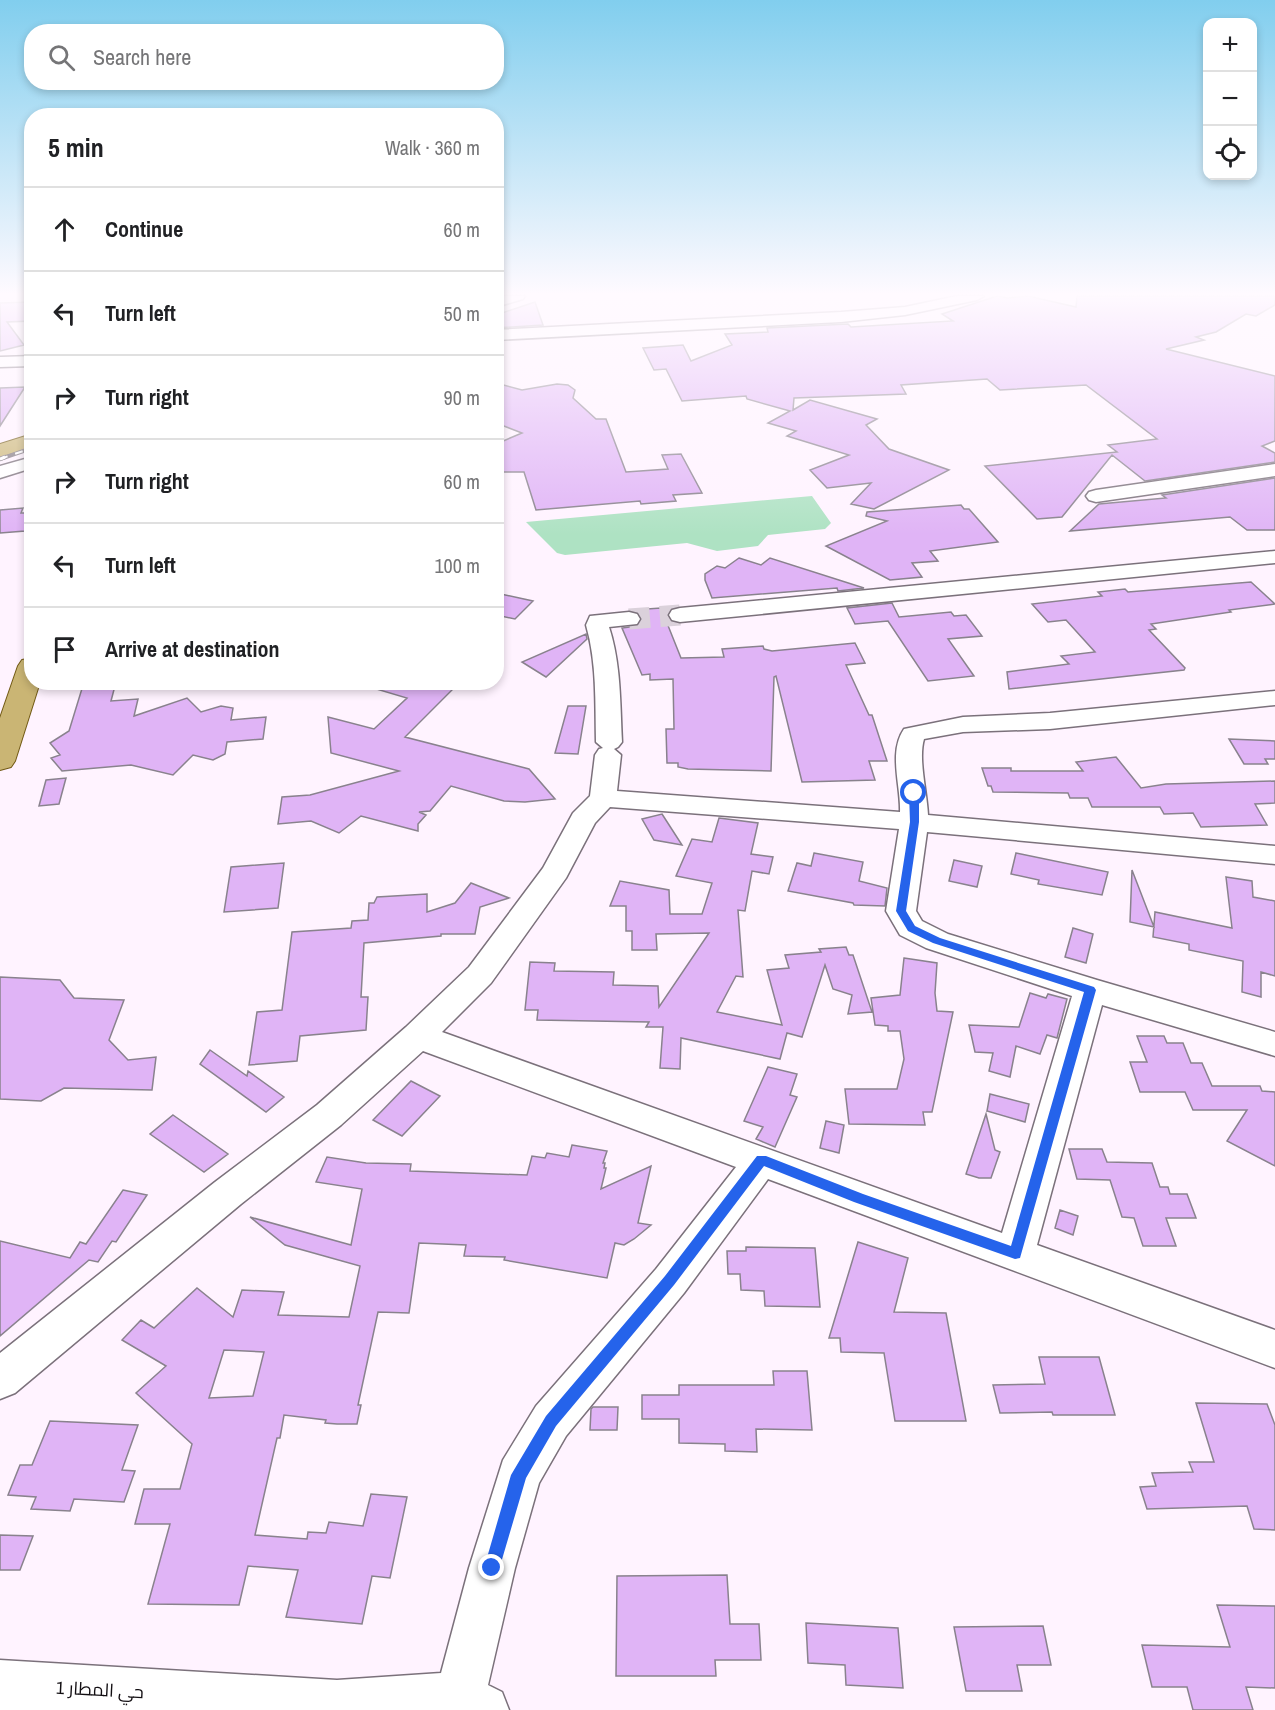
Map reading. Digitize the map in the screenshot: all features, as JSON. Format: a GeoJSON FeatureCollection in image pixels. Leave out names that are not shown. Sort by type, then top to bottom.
{"type":"FeatureCollection","features":[{"type":"Feature","properties":{"kind":"main road"},"geometry":{"type":"LineString","coordinates":[[0,438],[24,434]]}},
{"type":"Feature","properties":{"kind":"main road"},"geometry":{"type":"LineString","coordinates":[[0,450],[24,436]]}},
{"type":"Feature","properties":{"kind":"main road"},"geometry":{"type":"LineString","coordinates":[[0,761],[6,728],[24,685]]}},
{"type":"Feature","properties":{"kind":"street"},"geometry":{"type":"LineString","coordinates":[[0,472],[24,464]]}},
{"type":"Feature","properties":{"kind":"street"},"geometry":{"type":"LineString","coordinates":[[1096,496],[1275,470]]}},
{"type":"Feature","properties":{"kind":"street"},"geometry":{"type":"LineString","coordinates":[[680,615],[1275,557]]}},
{"type":"Feature","properties":{"kind":"street"},"geometry":{"type":"LineString","coordinates":[[0,1379],[228,1193],[329,1115],[418,1036],[480,975],[556,871],[583,819],[603,798],[609,749],[604,648],[597,625],[598,621],[629,619]]}},
{"type":"Feature","properties":{"kind":"street"},"geometry":{"type":"LineString","coordinates":[[1275,698],[1198,703],[1049,721],[933,728],[913,734],[908,748],[914,793],[914,822],[901,911],[911,928],[937,941],[1090,990],[1275,1044]]}},
{"type":"Feature","properties":{"kind":"street"},"geometry":{"type":"LineString","coordinates":[[603,798],[914,822],[1275,855]]}},
{"type":"Feature","properties":{"kind":"street"},"geometry":{"type":"LineString","coordinates":[[1015,1254],[1090,990]]}},
{"type":"Feature","properties":{"kind":"street"},"geometry":{"type":"LineString","coordinates":[[418,1036],[1275,1349]]}},
{"type":"Feature","properties":{"kind":"street"},"geometry":{"type":"LineString","coordinates":[[472,1703],[492,1568],[519,1475],[551,1421],[670,1281],[762,1160]]}},
{"type":"Feature","properties":{"kind":"street","name":"حي المطار 1"},"geometry":{"type":"LineString","coordinates":[[0,1685],[337,1707],[472,1703]]}},
{"type":"Feature","properties":{"kind":"green space"},"geometry":{"type":"Polygon","coordinates":[[[812,496],[831,523],[825,529],[768,535],[758,546],[717,551],[687,543],[565,555],[557,553],[526,522],[812,496]]]}},
{"type":"Feature","properties":{"kind":"building"},"geometry":{"type":"Polygon","coordinates":[[[669,376],[1274,376],[1275,441],[1262,446],[1275,453],[1275,462],[1145,481],[1112,455],[1062,517],[1037,519],[985,466],[1117,452],[1108,445],[1157,439],[1086,385],[1000,390],[987,379],[901,385],[906,394],[794,398],[793,410],[810,400],[877,419],[866,425],[889,449],[949,470],[874,509],[851,504],[871,483],[827,488],[810,470],[849,455],[787,436],[796,431],[768,423],[790,411],[747,399],[746,396],[682,401],[669,376]]]}},
{"type":"Feature","properties":{"kind":"building"},"geometry":{"type":"Polygon","coordinates":[[[557,384],[568,385],[575,390],[573,398],[596,419],[606,419],[626,472],[668,469],[662,455],[681,454],[702,493],[673,495],[676,501],[641,504],[640,501],[536,510],[524,472],[504,472],[504,441],[522,433],[504,426],[504,385],[522,390],[557,384]]]}},
{"type":"Feature","properties":{"kind":"building"},"geometry":{"type":"Polygon","coordinates":[[[24,387],[0,426],[0,388],[24,387]]]}},
{"type":"Feature","properties":{"kind":"building"},"geometry":{"type":"Polygon","coordinates":[[[1275,478],[1275,530],[1247,530],[1230,517],[1070,531],[1099,504],[1166,498],[1162,495],[1275,478]]]}},
{"type":"Feature","properties":{"kind":"building"},"geometry":{"type":"Polygon","coordinates":[[[961,505],[964,509],[969,509],[998,542],[930,551],[938,561],[912,563],[922,577],[890,580],[826,546],[887,521],[866,516],[867,512],[961,505]]]}},
{"type":"Feature","properties":{"kind":"building"},"geometry":{"type":"Polygon","coordinates":[[[23,508],[21,513],[24,513],[24,531],[0,533],[0,510],[23,508]]]}},
{"type":"Feature","properties":{"kind":"building"},"geometry":{"type":"Polygon","coordinates":[[[739,558],[761,565],[770,558],[864,588],[712,598],[705,574],[717,566],[725,568],[739,558]]]}},
{"type":"Feature","properties":{"kind":"building"},"geometry":{"type":"Polygon","coordinates":[[[1251,582],[1275,604],[1151,624],[1156,629],[1149,630],[1185,668],[1184,670],[1009,689],[1007,672],[1069,664],[1061,656],[1095,652],[1066,620],[1048,622],[1032,604],[1102,596],[1098,592],[1125,589],[1128,592],[1251,582]]]}},
{"type":"Feature","properties":{"kind":"building"},"geometry":{"type":"Polygon","coordinates":[[[504,595],[533,601],[515,619],[504,617],[504,595]]]}},
{"type":"Feature","properties":{"kind":"building"},"geometry":{"type":"Polygon","coordinates":[[[892,603],[899,617],[951,612],[954,616],[966,615],[982,636],[948,639],[974,676],[928,681],[888,621],[855,624],[847,608],[892,603]]]}},
{"type":"Feature","properties":{"kind":"building"},"geometry":{"type":"Polygon","coordinates":[[[661,608],[681,658],[724,657],[722,649],[763,646],[764,649],[772,651],[855,643],[865,663],[846,665],[869,715],[872,715],[887,761],[869,761],[875,780],[802,782],[776,676],[774,677],[771,771],[688,769],[678,767],[678,763],[667,763],[666,729],[674,729],[673,679],[650,680],[650,674],[642,675],[622,628],[637,626],[642,620],[639,613],[632,610],[661,608]]]}},
{"type":"Feature","properties":{"kind":"building"},"geometry":{"type":"Polygon","coordinates":[[[586,634],[587,639],[546,677],[522,662],[586,634]]]}},
{"type":"Feature","properties":{"kind":"building"},"geometry":{"type":"Polygon","coordinates":[[[82,690],[114,690],[111,701],[138,699],[134,716],[187,698],[201,712],[221,706],[233,708],[231,720],[266,717],[263,739],[227,742],[225,754],[213,760],[193,755],[173,775],[131,765],[62,771],[51,758],[60,755],[50,743],[69,731],[82,690]]]}},
{"type":"Feature","properties":{"kind":"building"},"geometry":{"type":"Polygon","coordinates":[[[380,690],[452,690],[405,737],[529,769],[555,799],[525,802],[504,801],[451,786],[430,811],[419,812],[426,815],[418,824],[418,831],[361,816],[339,833],[311,821],[278,824],[282,797],[310,795],[399,771],[331,753],[328,717],[374,729],[407,698],[380,690]]]}},
{"type":"Feature","properties":{"kind":"building"},"geometry":{"type":"Polygon","coordinates":[[[568,706],[586,706],[578,754],[555,753],[568,706]]]}},
{"type":"Feature","properties":{"kind":"building"},"geometry":{"type":"Polygon","coordinates":[[[1229,739],[1275,741],[1275,759],[1265,759],[1268,764],[1244,764],[1229,739]]]}},
{"type":"Feature","properties":{"kind":"building"},"geometry":{"type":"Polygon","coordinates":[[[1116,757],[1141,788],[1166,784],[1275,781],[1275,803],[1255,804],[1267,825],[1201,827],[1193,813],[1164,814],[1160,807],[1092,807],[1088,798],[1070,798],[1068,793],[993,792],[991,786],[988,786],[982,768],[1011,768],[1011,771],[1083,771],[1076,762],[1116,757]]]}},
{"type":"Feature","properties":{"kind":"building"},"geometry":{"type":"Polygon","coordinates":[[[66,778],[59,804],[39,806],[46,780],[66,778]]]}},
{"type":"Feature","properties":{"kind":"building"},"geometry":{"type":"Polygon","coordinates":[[[662,814],[682,845],[654,840],[642,819],[662,814]]]}},
{"type":"Feature","properties":{"kind":"building"},"geometry":{"type":"Polygon","coordinates":[[[719,818],[758,823],[751,854],[773,857],[769,874],[752,871],[745,911],[738,910],[743,977],[736,976],[717,1012],[782,1025],[767,970],[789,968],[785,955],[846,947],[849,955],[853,955],[872,1012],[848,1014],[852,995],[833,989],[825,965],[802,1037],[787,1033],[780,1059],[681,1038],[680,1069],[660,1068],[663,1027],[646,1027],[649,1022],[537,1020],[538,1010],[525,1010],[530,962],[555,963],[554,971],[614,972],[613,985],[658,986],[659,1007],[709,933],[656,934],[657,950],[632,950],[632,931],[626,931],[626,906],[610,906],[620,881],[669,890],[670,914],[702,914],[712,883],[676,876],[692,839],[712,842],[719,818]]]}},
{"type":"Feature","properties":{"kind":"building"},"geometry":{"type":"Polygon","coordinates":[[[814,853],[863,862],[859,881],[887,888],[885,906],[854,905],[788,891],[797,863],[811,866],[814,853]]]}},
{"type":"Feature","properties":{"kind":"building"},"geometry":{"type":"Polygon","coordinates":[[[1016,853],[1108,872],[1102,895],[1038,884],[1039,880],[1011,874],[1016,853]]]}},
{"type":"Feature","properties":{"kind":"building"},"geometry":{"type":"Polygon","coordinates":[[[954,860],[982,866],[977,887],[949,881],[954,860]]]}},
{"type":"Feature","properties":{"kind":"building"},"geometry":{"type":"Polygon","coordinates":[[[284,863],[278,908],[224,912],[231,867],[284,863]]]}},
{"type":"Feature","properties":{"kind":"building"},"geometry":{"type":"Polygon","coordinates":[[[1132,870],[1154,927],[1130,922],[1132,870]]]}},
{"type":"Feature","properties":{"kind":"building"},"geometry":{"type":"Polygon","coordinates":[[[1226,877],[1252,881],[1253,897],[1275,901],[1275,976],[1261,972],[1261,997],[1242,992],[1243,961],[1189,950],[1189,944],[1153,937],[1155,912],[1232,928],[1226,877]]]}},
{"type":"Feature","properties":{"kind":"building"},"geometry":{"type":"Polygon","coordinates":[[[471,883],[509,898],[480,907],[475,934],[441,934],[441,936],[364,943],[361,997],[368,997],[366,1030],[300,1036],[297,1061],[249,1065],[257,1012],[282,1010],[292,932],[351,928],[352,921],[368,920],[369,903],[374,903],[377,897],[427,894],[427,912],[455,903],[471,883]]]}},
{"type":"Feature","properties":{"kind":"building"},"geometry":{"type":"Polygon","coordinates":[[[1073,928],[1093,934],[1086,963],[1065,957],[1073,928]]]}},
{"type":"Feature","properties":{"kind":"building"},"geometry":{"type":"Polygon","coordinates":[[[904,958],[937,963],[935,993],[937,1011],[953,1012],[932,1112],[923,1112],[925,1125],[849,1124],[845,1089],[897,1089],[904,1059],[900,1031],[888,1031],[888,1026],[875,1025],[871,998],[900,995],[904,958]]]}},
{"type":"Feature","properties":{"kind":"building"},"geometry":{"type":"Polygon","coordinates":[[[0,977],[60,980],[74,998],[124,1000],[109,1040],[128,1060],[156,1057],[152,1090],[64,1088],[41,1101],[0,1099],[0,977]]]}},
{"type":"Feature","properties":{"kind":"building"},"geometry":{"type":"Polygon","coordinates":[[[1030,993],[1046,998],[1048,994],[1067,999],[1057,1038],[1047,1035],[1040,1054],[1016,1046],[1010,1077],[989,1071],[993,1053],[975,1052],[969,1025],[1019,1027],[1030,993]]]}},
{"type":"Feature","properties":{"kind":"building"},"geometry":{"type":"Polygon","coordinates":[[[1137,1036],[1164,1036],[1167,1043],[1183,1043],[1191,1063],[1202,1063],[1212,1086],[1260,1086],[1262,1091],[1275,1092],[1275,1166],[1227,1141],[1247,1110],[1193,1110],[1185,1092],[1140,1092],[1130,1062],[1147,1062],[1137,1036]]]}},
{"type":"Feature","properties":{"kind":"building"},"geometry":{"type":"Polygon","coordinates":[[[210,1050],[247,1076],[248,1071],[284,1097],[266,1112],[200,1064],[210,1050]]]}},
{"type":"Feature","properties":{"kind":"building"},"geometry":{"type":"Polygon","coordinates":[[[768,1067],[797,1074],[790,1095],[797,1097],[775,1147],[756,1139],[763,1127],[744,1121],[768,1067]]]}},
{"type":"Feature","properties":{"kind":"building"},"geometry":{"type":"Polygon","coordinates":[[[411,1081],[440,1096],[402,1136],[373,1120],[411,1081]]]}},
{"type":"Feature","properties":{"kind":"building"},"geometry":{"type":"Polygon","coordinates":[[[990,1094],[1029,1104],[1025,1122],[987,1111],[990,1094]]]}},
{"type":"Feature","properties":{"kind":"building"},"geometry":{"type":"Polygon","coordinates":[[[986,1114],[995,1150],[1000,1152],[991,1178],[979,1178],[966,1174],[986,1114]]]}},
{"type":"Feature","properties":{"kind":"building"},"geometry":{"type":"Polygon","coordinates":[[[173,1115],[228,1154],[204,1172],[150,1134],[173,1115]]]}},
{"type":"Feature","properties":{"kind":"building"},"geometry":{"type":"Polygon","coordinates":[[[826,1121],[844,1125],[839,1153],[820,1148],[826,1121]]]}},
{"type":"Feature","properties":{"kind":"building"},"geometry":{"type":"Polygon","coordinates":[[[572,1145],[607,1151],[603,1163],[606,1168],[601,1189],[651,1166],[638,1223],[651,1225],[624,1245],[615,1243],[607,1278],[504,1260],[505,1257],[464,1256],[466,1245],[419,1243],[409,1313],[378,1312],[358,1405],[361,1405],[357,1424],[325,1423],[326,1420],[284,1415],[255,1535],[307,1539],[308,1532],[326,1533],[329,1522],[363,1526],[371,1494],[407,1497],[390,1578],[372,1576],[362,1624],[286,1617],[298,1570],[248,1566],[239,1605],[148,1604],[170,1524],[135,1524],[144,1489],[180,1489],[192,1444],[136,1393],[166,1366],[122,1340],[141,1320],[154,1328],[197,1288],[233,1317],[242,1290],[284,1292],[278,1315],[349,1317],[360,1266],[285,1245],[250,1217],[351,1245],[362,1189],[316,1182],[327,1157],[366,1163],[411,1164],[410,1171],[527,1175],[532,1156],[545,1158],[547,1153],[569,1157],[572,1145]],[[224,1350],[209,1398],[253,1396],[264,1352],[224,1350]]]}},
{"type":"Feature","properties":{"kind":"building"},"geometry":{"type":"Polygon","coordinates":[[[1069,1149],[1102,1149],[1107,1162],[1152,1163],[1160,1187],[1168,1187],[1170,1194],[1187,1194],[1196,1218],[1166,1218],[1176,1246],[1143,1246],[1134,1218],[1122,1217],[1110,1180],[1077,1179],[1069,1149]]]}},
{"type":"Feature","properties":{"kind":"building"},"geometry":{"type":"Polygon","coordinates":[[[123,1190],[147,1195],[116,1242],[112,1241],[98,1262],[89,1260],[0,1336],[0,1241],[70,1258],[80,1242],[86,1244],[123,1190]]]}},
{"type":"Feature","properties":{"kind":"building"},"geometry":{"type":"Polygon","coordinates":[[[1060,1210],[1078,1216],[1073,1235],[1055,1228],[1060,1210]]]}},
{"type":"Feature","properties":{"kind":"building"},"geometry":{"type":"Polygon","coordinates":[[[858,1242],[908,1258],[894,1312],[946,1313],[966,1421],[895,1421],[884,1353],[841,1352],[840,1338],[829,1338],[858,1242]]]}},
{"type":"Feature","properties":{"kind":"building"},"geometry":{"type":"Polygon","coordinates":[[[746,1247],[815,1248],[820,1307],[765,1306],[764,1291],[741,1290],[740,1274],[728,1274],[727,1251],[746,1251],[746,1247]]]}},
{"type":"Feature","properties":{"kind":"building"},"geometry":{"type":"Polygon","coordinates":[[[1039,1357],[1099,1357],[1115,1415],[1053,1415],[1052,1412],[1000,1413],[993,1385],[1045,1384],[1039,1357]]]}},
{"type":"Feature","properties":{"kind":"building"},"geometry":{"type":"Polygon","coordinates":[[[773,1371],[807,1371],[812,1430],[756,1429],[757,1452],[725,1451],[725,1444],[679,1443],[679,1419],[642,1419],[642,1395],[679,1395],[679,1385],[774,1385],[773,1371]]]}},
{"type":"Feature","properties":{"kind":"building"},"geometry":{"type":"Polygon","coordinates":[[[1196,1403],[1267,1404],[1275,1425],[1275,1530],[1254,1529],[1247,1506],[1147,1509],[1140,1487],[1156,1486],[1152,1473],[1193,1472],[1189,1462],[1214,1462],[1196,1403]]]}},
{"type":"Feature","properties":{"kind":"building"},"geometry":{"type":"Polygon","coordinates":[[[593,1407],[618,1407],[617,1430],[590,1430],[593,1407]]]}},
{"type":"Feature","properties":{"kind":"building"},"geometry":{"type":"Polygon","coordinates":[[[50,1421],[138,1425],[122,1470],[135,1471],[124,1502],[74,1499],[70,1511],[31,1509],[36,1497],[8,1495],[20,1465],[32,1465],[50,1421]]]}},
{"type":"Feature","properties":{"kind":"building"},"geometry":{"type":"Polygon","coordinates":[[[0,1535],[33,1536],[20,1570],[0,1570],[0,1535]]]}},
{"type":"Feature","properties":{"kind":"building"},"geometry":{"type":"Polygon","coordinates":[[[727,1575],[730,1624],[759,1624],[761,1660],[715,1660],[716,1676],[616,1676],[617,1576],[727,1575]]]}},
{"type":"Feature","properties":{"kind":"building"},"geometry":{"type":"Polygon","coordinates":[[[1217,1605],[1275,1606],[1275,1688],[1246,1687],[1253,1710],[1193,1710],[1187,1687],[1152,1687],[1142,1645],[1230,1647],[1217,1605]]]}},
{"type":"Feature","properties":{"kind":"building"},"geometry":{"type":"Polygon","coordinates":[[[806,1623],[898,1628],[903,1688],[846,1685],[845,1665],[808,1663],[806,1623]]]}},
{"type":"Feature","properties":{"kind":"building"},"geometry":{"type":"Polygon","coordinates":[[[1043,1626],[1051,1665],[1017,1665],[1022,1691],[966,1691],[954,1627],[1043,1626]]]}},
{"type":"Feature","properties":{"kind":"tunnel"},"geometry":{"type":"LineString","coordinates":[[629,619],[680,615]]}},
{"type":"Feature","properties":{"kind":"railway"},"geometry":{"type":"LineString","coordinates":[[5,457],[0,459],[24,451]]}},
{"type":"Feature","properties":{"kind":"route"},"geometry":{"type":"LineString","coordinates":[[492,1568],[519,1475],[551,1421],[670,1281],[762,1160],[859,1198],[1015,1254],[1090,990],[937,941],[911,928],[901,911],[914,822],[914,793]]}}]}
